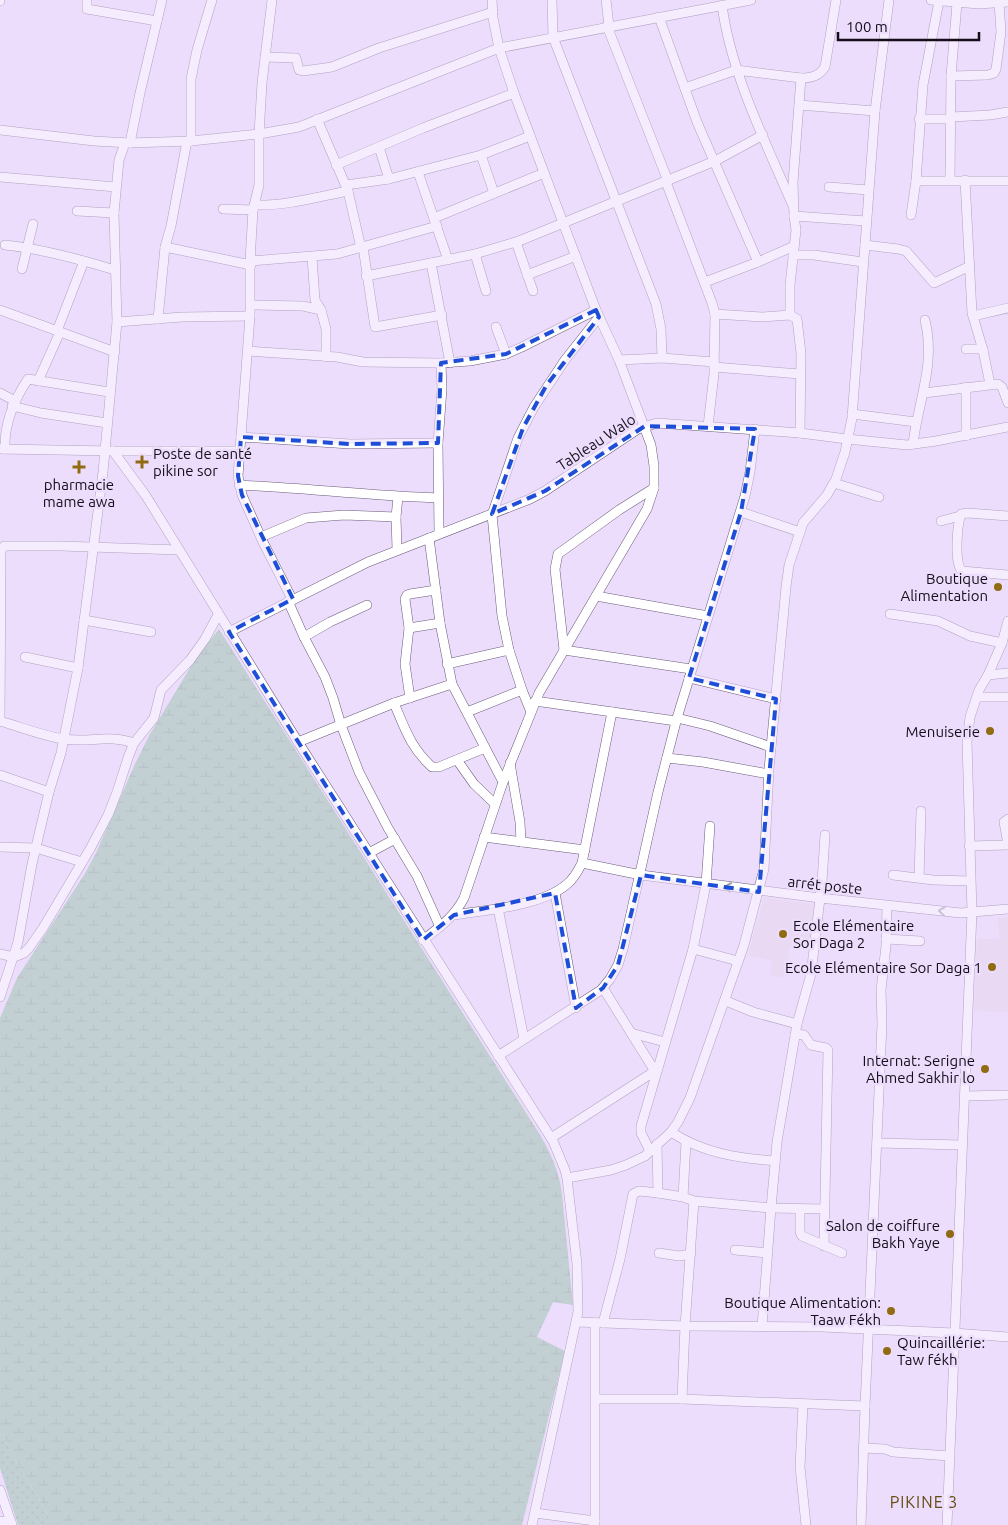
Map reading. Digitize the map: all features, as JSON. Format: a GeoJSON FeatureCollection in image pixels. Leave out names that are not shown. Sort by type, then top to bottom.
{"type":"FeatureCollection","features":[{"type":"Feature","properties":{"kind":"street"},"geometry":{"type":"LineString","coordinates":[[87,0],[87,10],[157,21]]}},
{"type":"Feature","properties":{"kind":"street"},"geometry":{"type":"LineString","coordinates":[[0,997],[14,957],[36,848],[64,739],[78,668],[93,547],[109,451],[107,423],[117,322],[114,212],[119,160],[128,143],[162,0]]}},
{"type":"Feature","properties":{"kind":"street"},"geometry":{"type":"LineString","coordinates":[[158,319],[165,247],[189,141],[191,79],[197,50],[212,0]]}},
{"type":"Feature","properties":{"kind":"street"},"geometry":{"type":"LineString","coordinates":[[272,0],[259,134],[260,172],[254,207],[250,263],[251,305],[239,485],[290,600],[304,637],[334,698],[341,725],[359,772],[406,860],[417,876],[440,927]]}},
{"type":"Feature","properties":{"kind":"street"},"geometry":{"type":"LineString","coordinates":[[423,940],[454,915],[464,898],[510,762],[535,701],[647,509],[654,488],[653,455],[645,426],[619,360],[598,314],[514,94],[498,48],[492,0]]}},
{"type":"Feature","properties":{"kind":"street"},"geometry":{"type":"LineString","coordinates":[[552,0],[553,37],[656,304],[661,329],[662,358]]}},
{"type":"Feature","properties":{"kind":"street"},"geometry":{"type":"LineString","coordinates":[[606,0],[608,26],[705,282],[715,314],[714,364],[708,426]]}},
{"type":"Feature","properties":{"kind":"street"},"geometry":{"type":"LineString","coordinates":[[0,130],[128,143],[189,141],[259,134],[299,126],[498,48],[726,3],[751,0]]}},
{"type":"Feature","properties":{"kind":"street"},"geometry":{"type":"LineString","coordinates":[[685,88],[736,70],[801,78],[816,76],[825,67],[836,0]]}},
{"type":"Feature","properties":{"kind":"street"},"geometry":{"type":"LineString","coordinates":[[567,1178],[626,1165],[637,1160],[671,1132],[678,1122],[690,1098],[726,1001],[759,892],[766,848],[771,747],[787,574],[806,518],[827,495],[834,483],[845,452],[852,414],[868,190],[875,112],[889,0]]}},
{"type":"Feature","properties":{"kind":"street"},"geometry":{"type":"LineString","coordinates":[[911,215],[916,181],[925,73],[935,0],[1004,2],[994,73],[988,75],[951,76]]}},
{"type":"Feature","properties":{"kind":"street"},"geometry":{"type":"LineString","coordinates":[[950,180],[951,76],[955,2]]}},
{"type":"Feature","properties":{"kind":"street"},"geometry":{"type":"LineString","coordinates":[[726,3],[729,46],[736,70],[793,206]]}},
{"type":"Feature","properties":{"kind":"street"},"geometry":{"type":"LineString","coordinates":[[265,57],[296,58],[299,70],[303,71],[332,67],[379,48],[493,12]]}},
{"type":"Feature","properties":{"kind":"street"},"geometry":{"type":"LineString","coordinates":[[659,17],[697,122],[758,262]]}},
{"type":"Feature","properties":{"kind":"street"},"geometry":{"type":"LineString","coordinates":[[790,315],[793,250],[796,230],[793,206],[801,78]]}},
{"type":"Feature","properties":{"kind":"street"},"geometry":{"type":"LineString","coordinates":[[336,165],[514,94]]}},
{"type":"Feature","properties":{"kind":"street"},"geometry":{"type":"LineString","coordinates":[[799,105],[875,112]]}},
{"type":"Feature","properties":{"kind":"street"},"geometry":{"type":"LineString","coordinates":[[920,119],[990,115],[1008,112]]}},
{"type":"Feature","properties":{"kind":"street"},"geometry":{"type":"LineString","coordinates":[[317,118],[347,188],[362,247],[375,327],[442,315]]}},
{"type":"Feature","properties":{"kind":"street"},"geometry":{"type":"LineString","coordinates":[[223,209],[304,200],[481,155],[530,136]]}},
{"type":"Feature","properties":{"kind":"street"},"geometry":{"type":"LineString","coordinates":[[366,276],[475,254],[516,242],[565,224],[715,161],[763,136]]}},
{"type":"Feature","properties":{"kind":"street"},"geometry":{"type":"LineString","coordinates":[[379,147],[389,178]]}},
{"type":"Feature","properties":{"kind":"street"},"geometry":{"type":"LineString","coordinates":[[481,155],[494,193]]}},
{"type":"Feature","properties":{"kind":"street"},"geometry":{"type":"LineString","coordinates":[[418,172],[448,260]]}},
{"type":"Feature","properties":{"kind":"street"},"geometry":{"type":"LineString","coordinates":[[165,247],[250,263],[337,254],[435,222],[494,193],[544,173]]}},
{"type":"Feature","properties":{"kind":"street"},"geometry":{"type":"LineString","coordinates":[[0,177],[116,186]]}},
{"type":"Feature","properties":{"kind":"street"},"geometry":{"type":"LineString","coordinates":[[965,180],[973,316],[983,349],[990,384]]}},
{"type":"Feature","properties":{"kind":"street"},"geometry":{"type":"LineString","coordinates":[[916,181],[1008,181]]}},
{"type":"Feature","properties":{"kind":"street"},"geometry":{"type":"LineString","coordinates":[[829,187],[868,190]]}},
{"type":"Feature","properties":{"kind":"street"},"geometry":{"type":"LineString","coordinates":[[77,211],[114,212]]}},
{"type":"Feature","properties":{"kind":"street"},"geometry":{"type":"LineString","coordinates":[[794,216],[866,221]]}},
{"type":"Feature","properties":{"kind":"street"},"geometry":{"type":"LineString","coordinates":[[22,269],[33,224]]}},
{"type":"Feature","properties":{"kind":"street"},"geometry":{"type":"LineString","coordinates":[[516,242],[533,291]]}},
{"type":"Feature","properties":{"kind":"street"},"geometry":{"type":"LineString","coordinates":[[865,244],[906,251],[936,285],[970,266]]}},
{"type":"Feature","properties":{"kind":"street"},"geometry":{"type":"LineString","coordinates":[[5,245],[27,247],[67,256],[115,270]]}},
{"type":"Feature","properties":{"kind":"street"},"geometry":{"type":"LineString","coordinates":[[705,282],[793,250],[863,262]]}},
{"type":"Feature","properties":{"kind":"street"},"geometry":{"type":"LineString","coordinates":[[475,254],[486,291]]}},
{"type":"Feature","properties":{"kind":"street"},"geometry":{"type":"LineString","coordinates":[[527,275],[576,256]]}},
{"type":"Feature","properties":{"kind":"street"},"geometry":{"type":"LineString","coordinates":[[312,257],[315,300],[321,310],[326,328],[326,357]]}},
{"type":"Feature","properties":{"kind":"street"},"geometry":{"type":"LineString","coordinates":[[38,381],[84,261]]}},
{"type":"Feature","properties":{"kind":"street"},"geometry":{"type":"LineString","coordinates":[[431,263],[442,315],[446,363],[438,443],[439,534]]}},
{"type":"Feature","properties":{"kind":"street"},"geometry":{"type":"LineString","coordinates":[[251,305],[303,306],[321,310]]}},
{"type":"Feature","properties":{"kind":"street"},"geometry":{"type":"LineString","coordinates":[[973,316],[1008,308]]}},
{"type":"Feature","properties":{"kind":"street"},"geometry":{"type":"LineString","coordinates":[[0,310],[115,352]]}},
{"type":"Feature","properties":{"kind":"street"},"geometry":{"type":"LineString","coordinates":[[248,351],[363,362],[446,363],[480,360],[506,354],[598,314]]}},
{"type":"Feature","properties":{"kind":"street"},"geometry":{"type":"LineString","coordinates":[[531,712],[509,650],[502,616],[492,515],[518,438],[534,407],[598,314]]}},
{"type":"Feature","properties":{"kind":"street"},"geometry":{"type":"LineString","coordinates":[[715,314],[762,317],[790,315],[796,317],[799,323],[801,353],[800,433]]}},
{"type":"Feature","properties":{"kind":"street"},"geometry":{"type":"LineString","coordinates":[[117,322],[211,316],[250,316]]}},
{"type":"Feature","properties":{"kind":"street"},"geometry":{"type":"LineString","coordinates":[[913,444],[930,356],[925,320]]}},
{"type":"Feature","properties":{"kind":"street"},"geometry":{"type":"LineString","coordinates":[[496,327],[506,354]]}},
{"type":"Feature","properties":{"kind":"street"},"geometry":{"type":"LineString","coordinates":[[966,349],[983,349]]}},
{"type":"Feature","properties":{"kind":"street"},"geometry":{"type":"LineString","coordinates":[[619,360],[662,358],[800,374]]}},
{"type":"Feature","properties":{"kind":"street"},"geometry":{"type":"LineString","coordinates":[[109,392],[28,379],[14,403],[2,449],[240,451]]}},
{"type":"Feature","properties":{"kind":"street"},"geometry":{"type":"LineString","coordinates":[[924,393],[998,384],[1002,387],[1008,402]]}},
{"type":"Feature","properties":{"kind":"street"},"geometry":{"type":"LineString","coordinates":[[966,387],[966,436]]}},
{"type":"Feature","properties":{"kind":"street"},"geometry":{"type":"LineString","coordinates":[[0,393],[14,403],[41,413],[107,423]]}},
{"type":"Feature","properties":{"kind":"street"},"geometry":{"type":"LineString","coordinates":[[852,414],[916,422]]}},
{"type":"Feature","properties":{"kind":"street","name":"Tableau Walo"},"geometry":{"type":"LineString","coordinates":[[229,632],[368,562],[492,515],[545,492],[585,463],[645,426],[657,424],[755,429],[889,444],[913,444],[1008,427]]}},
{"type":"Feature","properties":{"kind":"street"},"geometry":{"type":"LineString","coordinates":[[498,1056],[576,1008],[603,988],[618,965],[658,792],[677,720],[741,512],[750,472],[755,429]]}},
{"type":"Feature","properties":{"kind":"street"},"geometry":{"type":"LineString","coordinates":[[241,437],[350,444],[438,443]]}},
{"type":"Feature","properties":{"kind":"street"},"geometry":{"type":"LineString","coordinates":[[109,451],[146,496],[298,742],[551,1138],[561,1159],[567,1178],[579,1304],[577,1322],[532,1525]]}},
{"type":"Feature","properties":{"kind":"street"},"geometry":{"type":"LineString","coordinates":[[834,483],[879,497]]}},
{"type":"Feature","properties":{"kind":"street"},"geometry":{"type":"LineString","coordinates":[[239,485],[398,497],[438,498]]}},
{"type":"Feature","properties":{"kind":"street"},"geometry":{"type":"LineString","coordinates":[[564,650],[555,569],[558,554],[654,488]]}},
{"type":"Feature","properties":{"kind":"street"},"geometry":{"type":"LineString","coordinates":[[397,550],[396,517],[398,497]]}},
{"type":"Feature","properties":{"kind":"street"},"geometry":{"type":"LineString","coordinates":[[741,512],[800,532]]}},
{"type":"Feature","properties":{"kind":"street"},"geometry":{"type":"LineString","coordinates":[[941,521],[968,513],[1008,516]]}},
{"type":"Feature","properties":{"kind":"street"},"geometry":{"type":"LineString","coordinates":[[261,537],[306,518],[344,516],[396,517]]}},
{"type":"Feature","properties":{"kind":"street"},"geometry":{"type":"LineString","coordinates":[[960,516],[958,555],[960,570],[1008,575]]}},
{"type":"Feature","properties":{"kind":"street"},"geometry":{"type":"LineString","coordinates":[[429,538],[440,623],[452,684],[503,782]]}},
{"type":"Feature","properties":{"kind":"street"},"geometry":{"type":"LineString","coordinates":[[134,743],[118,738],[64,739],[0,721],[2,548],[7,545],[179,550]]}},
{"type":"Feature","properties":{"kind":"street"},"geometry":{"type":"LineString","coordinates":[[410,698],[405,664],[409,628],[405,599],[407,595],[436,590]]}},
{"type":"Feature","properties":{"kind":"street"},"geometry":{"type":"LineString","coordinates":[[596,596],[708,616]]}},
{"type":"Feature","properties":{"kind":"street"},"geometry":{"type":"LineString","coordinates":[[304,637],[330,622],[367,605]]}},
{"type":"Feature","properties":{"kind":"street"},"geometry":{"type":"LineString","coordinates":[[890,614],[938,621],[970,636],[1002,642]]}},
{"type":"Feature","properties":{"kind":"street"},"geometry":{"type":"LineString","coordinates":[[0,954],[14,957],[24,953],[43,928],[108,815],[118,792],[126,762],[134,743],[150,726],[154,718],[161,690],[190,660],[205,639],[218,615]]}},
{"type":"Feature","properties":{"kind":"street"},"geometry":{"type":"LineString","coordinates":[[84,620],[151,632]]}},
{"type":"Feature","properties":{"kind":"street"},"geometry":{"type":"LineString","coordinates":[[947,1525],[972,912],[967,742],[969,723],[977,697],[1002,642],[1008,621]]}},
{"type":"Feature","properties":{"kind":"street"},"geometry":{"type":"LineString","coordinates":[[409,628],[440,623]]}},
{"type":"Feature","properties":{"kind":"street"},"geometry":{"type":"LineString","coordinates":[[447,664],[509,650]]}},
{"type":"Feature","properties":{"kind":"street"},"geometry":{"type":"LineString","coordinates":[[564,650],[692,669]]}},
{"type":"Feature","properties":{"kind":"street"},"geometry":{"type":"LineString","coordinates":[[25,657],[78,668]]}},
{"type":"Feature","properties":{"kind":"street"},"geometry":{"type":"LineString","coordinates":[[988,675],[1008,673]]}},
{"type":"Feature","properties":{"kind":"street"},"geometry":{"type":"LineString","coordinates":[[689,678],[776,699]]}},
{"type":"Feature","properties":{"kind":"street"},"geometry":{"type":"LineString","coordinates":[[298,742],[394,703],[452,684]]}},
{"type":"Feature","properties":{"kind":"street"},"geometry":{"type":"LineString","coordinates":[[467,712],[522,690]]}},
{"type":"Feature","properties":{"kind":"street"},"geometry":{"type":"LineString","coordinates":[[977,697],[1008,697]]}},
{"type":"Feature","properties":{"kind":"street"},"geometry":{"type":"LineString","coordinates":[[535,701],[710,726],[771,747]]}},
{"type":"Feature","properties":{"kind":"street"},"geometry":{"type":"LineString","coordinates":[[394,703],[407,734],[419,755],[436,768],[485,748]]}},
{"type":"Feature","properties":{"kind":"street"},"geometry":{"type":"LineString","coordinates":[[454,915],[540,899],[555,893],[567,884],[582,863],[612,712]]}},
{"type":"Feature","properties":{"kind":"street"},"geometry":{"type":"LineString","coordinates":[[667,758],[703,762],[769,774]]}},
{"type":"Feature","properties":{"kind":"street"},"geometry":{"type":"LineString","coordinates":[[457,760],[474,784],[495,804]]}},
{"type":"Feature","properties":{"kind":"street"},"geometry":{"type":"LineString","coordinates":[[510,762],[520,822],[521,842]]}},
{"type":"Feature","properties":{"kind":"street"},"geometry":{"type":"LineString","coordinates":[[0,775],[49,792]]}},
{"type":"Feature","properties":{"kind":"street"},"geometry":{"type":"LineString","coordinates":[[919,878],[920,811]]}},
{"type":"Feature","properties":{"kind":"street"},"geometry":{"type":"LineString","coordinates":[[969,846],[1008,845],[1004,822],[1008,819]]}},
{"type":"Feature","properties":{"kind":"street"},"geometry":{"type":"LineString","coordinates":[[650,1151],[640,1129],[655,1072],[693,949],[706,884],[710,826]]}},
{"type":"Feature","properties":{"kind":"street"},"geometry":{"type":"LineString","coordinates":[[762,1327],[771,1208],[783,1101],[801,1004],[810,980],[820,898],[825,835]]}},
{"type":"Feature","properties":{"kind":"street"},"geometry":{"type":"LineString","coordinates":[[484,837],[585,850]]}},
{"type":"Feature","properties":{"kind":"street"},"geometry":{"type":"LineString","coordinates":[[369,852],[395,839]]}},
{"type":"Feature","properties":{"kind":"street"},"geometry":{"type":"LineString","coordinates":[[0,847],[36,848],[82,862]]}},
{"type":"Feature","properties":{"kind":"street","name":"arrét poste"},"geometry":{"type":"LineString","coordinates":[[582,863],[640,875],[759,892],[887,906],[961,913],[1008,909]]}},
{"type":"Feature","properties":{"kind":"street"},"geometry":{"type":"LineString","coordinates":[[893,875],[970,881]]}},
{"type":"Feature","properties":{"kind":"street"},"geometry":{"type":"LineString","coordinates":[[555,893],[576,1008]]}},
{"type":"Feature","properties":{"kind":"street"},"geometry":{"type":"LineString","coordinates":[[861,1525],[878,1143],[882,1024],[881,990],[887,906]]}},
{"type":"Feature","properties":{"kind":"street"},"geometry":{"type":"LineString","coordinates":[[498,908],[524,1039]]}},
{"type":"Feature","properties":{"kind":"street"},"geometry":{"type":"LineString","coordinates":[[886,939],[920,941]]}},
{"type":"Feature","properties":{"kind":"street"},"geometry":{"type":"LineString","coordinates":[[693,949],[738,962]]}},
{"type":"Feature","properties":{"kind":"street"},"geometry":{"type":"LineString","coordinates":[[603,988],[655,1072]]}},
{"type":"Feature","properties":{"kind":"street"},"geometry":{"type":"LineString","coordinates":[[726,1001],[753,1012],[797,1024]]}},
{"type":"Feature","properties":{"kind":"street"},"geometry":{"type":"LineString","coordinates":[[631,1033],[665,1042]]}},
{"type":"Feature","properties":{"kind":"street"},"geometry":{"type":"LineString","coordinates":[[795,1034],[804,1035],[811,1045],[828,1050],[824,1246]]}},
{"type":"Feature","properties":{"kind":"street"},"geometry":{"type":"LineString","coordinates":[[551,1138],[655,1072]]}},
{"type":"Feature","properties":{"kind":"street"},"geometry":{"type":"LineString","coordinates":[[965,1096],[1008,1095]]}},
{"type":"Feature","properties":{"kind":"street"},"geometry":{"type":"LineString","coordinates":[[671,1132],[686,1142],[714,1153],[776,1161]]}},
{"type":"Feature","properties":{"kind":"street"},"geometry":{"type":"LineString","coordinates":[[682,1197],[686,1142]]}},
{"type":"Feature","properties":{"kind":"street"},"geometry":{"type":"LineString","coordinates":[[878,1143],[962,1145]]}},
{"type":"Feature","properties":{"kind":"street"},"geometry":{"type":"LineString","coordinates":[[657,1144],[658,1193]]}},
{"type":"Feature","properties":{"kind":"street"},"geometry":{"type":"LineString","coordinates":[[535,1513],[595,1523],[599,1323],[620,1259],[633,1194],[640,1191],[682,1197],[694,1201],[771,1208],[824,1209]]}},
{"type":"Feature","properties":{"kind":"street"},"geometry":{"type":"LineString","coordinates":[[682,1399],[694,1201]]}},
{"type":"Feature","properties":{"kind":"street"},"geometry":{"type":"LineString","coordinates":[[800,1209],[800,1232],[806,1238],[842,1253]]}},
{"type":"Feature","properties":{"kind":"street"},"geometry":{"type":"LineString","coordinates":[[735,1250],[768,1253]]}},
{"type":"Feature","properties":{"kind":"street"},"geometry":{"type":"LineString","coordinates":[[659,1253],[679,1256],[691,1254]]}},
{"type":"Feature","properties":{"kind":"street"},"geometry":{"type":"LineString","coordinates":[[577,1322],[869,1329],[1008,1337]]}},
{"type":"Feature","properties":{"kind":"street"},"geometry":{"type":"LineString","coordinates":[[596,1399],[682,1399],[865,1406]]}},
{"type":"Feature","properties":{"kind":"street"},"geometry":{"type":"LineString","coordinates":[[803,1404],[800,1467],[806,1525]]}},
{"type":"Feature","properties":{"kind":"street"},"geometry":{"type":"LineString","coordinates":[[863,1448],[950,1456]]}},
{"type":"Feature","properties":{"kind":"street"},"geometry":{"type":"LineString","coordinates":[[0,1490],[12,1523],[0,1521]]}},
{"type":"Feature","properties":{"kind":"highlighted area"},"geometry":{"type":"Polygon","coordinates":[[[596,310],[599,317],[546,386],[523,428],[492,514],[545,491],[645,426],[755,429],[741,512],[689,678],[776,699],[759,892],[641,875],[618,965],[603,988],[576,1008],[555,893],[454,915],[423,940],[229,632],[293,599],[242,495],[238,476],[241,437],[350,444],[438,443],[441,363],[506,354],[596,310]]]}},
{"type":"Feature","properties":{"kind":"shaded area","name":"Ecole Elémentaire Sor Daga 2"},"geometry":{"type":"Polygon","coordinates":[[[764,897],[816,905],[811,949],[789,946],[788,976],[782,975],[782,978],[770,976],[772,961],[748,955],[764,897]]]}},
{"type":"Feature","properties":{"kind":"shaded area","name":"Ecole Elémentaire Sor Daga 1"},"geometry":{"type":"Polygon","coordinates":[[[1008,917],[1008,1012],[974,1011],[977,939],[999,939],[998,918],[1008,917]]]}},
{"type":"Feature","properties":{"kind":"green space"},"geometry":{"type":"Polygon","coordinates":[[[219,629],[537,1130],[550,1153],[556,1169],[561,1185],[573,1305],[553,1302],[537,1337],[565,1351],[522,1525],[54,1525],[17,1463],[3,1434],[0,1433],[0,1018],[17,978],[84,875],[96,853],[150,734],[196,658],[219,629]]]}},
{"type":"Feature","properties":{"kind":"green space"},"geometry":{"type":"Polygon","coordinates":[[[0,1433],[3,1434],[17,1463],[54,1525],[18,1525],[0,1468],[0,1433]]]}},
{"type":"Feature","properties":{"kind":"place","name":"Poste de santé pikine sor"},"geometry":{"type":"Point","coordinates":[142,462]}},
{"type":"Feature","properties":{"kind":"place","name":"pharmacie mame awa"},"geometry":{"type":"Point","coordinates":[79,467]}},
{"type":"Feature","properties":{"kind":"place","name":"Boutique Alimentation"},"geometry":{"type":"Point","coordinates":[998,587]}},
{"type":"Feature","properties":{"kind":"place","name":"Menuiserie"},"geometry":{"type":"Point","coordinates":[990,731]}},
{"type":"Feature","properties":{"kind":"place","name":"Ecole Elémentaire Sor Daga 2"},"geometry":{"type":"Point","coordinates":[783,934]}},
{"type":"Feature","properties":{"kind":"place","name":"Ecole Elémentaire Sor Daga 1"},"geometry":{"type":"Point","coordinates":[992,967]}},
{"type":"Feature","properties":{"kind":"place","name":"Internat: Serigne Ahmed Sakhir lo"},"geometry":{"type":"Point","coordinates":[985,1069]}},
{"type":"Feature","properties":{"kind":"place","name":"Salon de coiffure Bakh Yaye"},"geometry":{"type":"Point","coordinates":[950,1234]}},
{"type":"Feature","properties":{"kind":"place","name":"Boutique Alimentation: Taaw Fékh"},"geometry":{"type":"Point","coordinates":[891,1311]}},
{"type":"Feature","properties":{"kind":"place","name":"Quincaillérie: Taw fékh"},"geometry":{"type":"Point","coordinates":[887,1351]}},
{"type":"Feature","properties":{"kind":"district","name":"PIKINE 3"},"geometry":{"type":"Point","coordinates":[924,1502]}}]}
